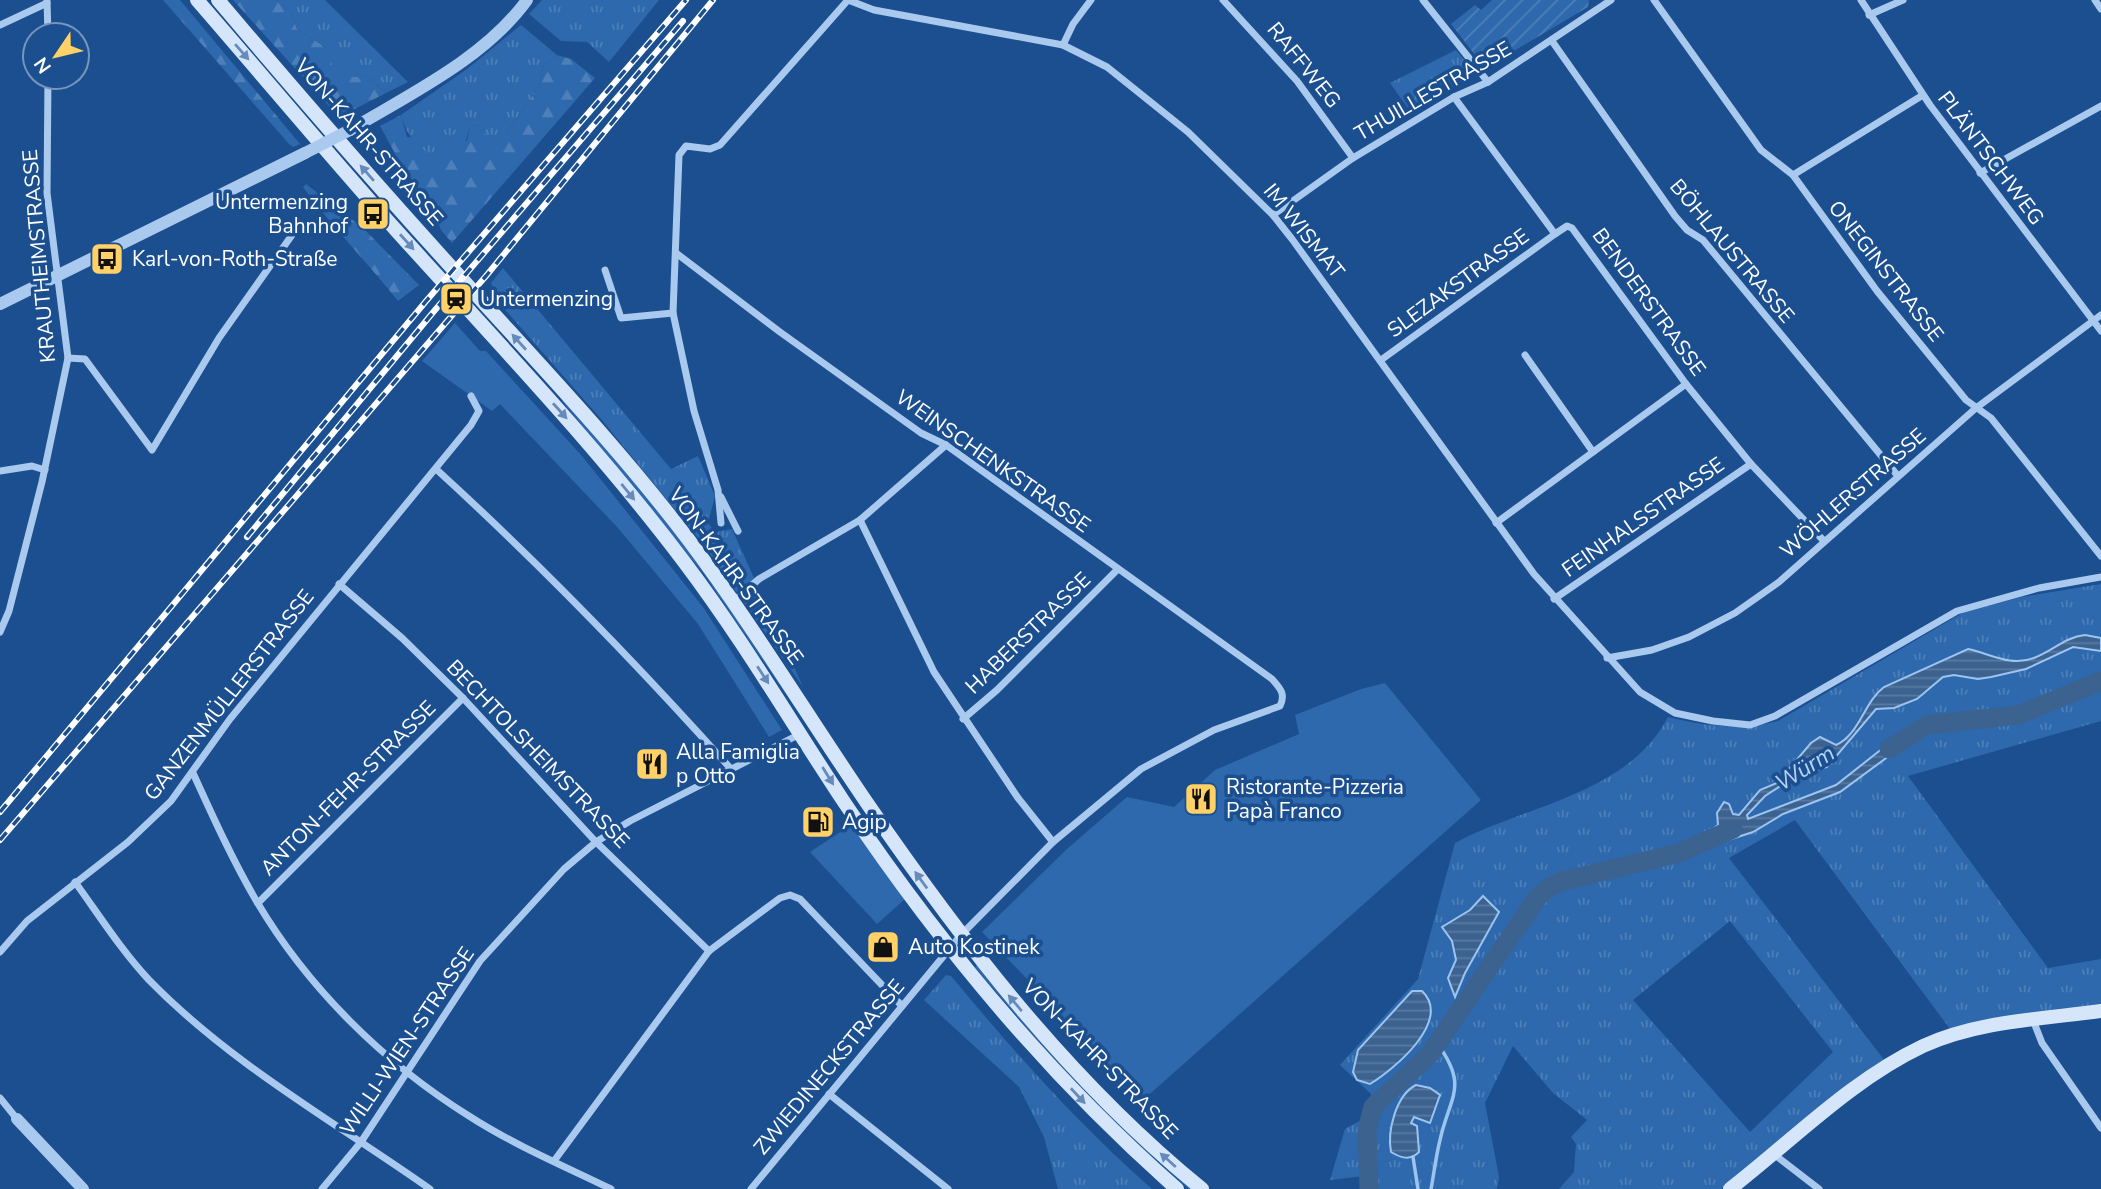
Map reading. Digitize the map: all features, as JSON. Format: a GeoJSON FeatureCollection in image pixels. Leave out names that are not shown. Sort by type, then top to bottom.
{"type":"FeatureCollection","features":[{"type":"Feature","properties":{"kind":"main road","name":"VON-KAHR-STRASSE"},"geometry":{"type":"LineString","coordinates":[[197,0],[392,225],[585,439],[684,562],[740,640],[847,806],[950,949],[1088,1107],[1177,1189]]}},
{"type":"Feature","properties":{"kind":"main road","name":"VON-KAHR-STRASSE"},"geometry":{"type":"LineString","coordinates":[[218,0],[376,185],[598,429],[685,535],[734,601],[866,801],[961,935],[1021,1010],[1125,1119],[1202,1189]]}},
{"type":"Feature","properties":{"kind":"main road"},"geometry":{"type":"LineString","coordinates":[[1730,1189],[1862,1083],[1922,1046],[1981,1028],[2101,1011]]}},
{"type":"Feature","properties":{"kind":"street"},"geometry":{"type":"LineString","coordinates":[[0,304],[350,130],[465,59],[518,12],[527,0]]}},
{"type":"Feature","properties":{"kind":"street"},"geometry":{"type":"LineString","coordinates":[[738,531],[718,490],[692,400],[673,313],[675,198],[682,149],[691,145],[710,149],[720,145],[848,0]]}},
{"type":"Feature","properties":{"kind":"street","name":"IM WISMAT"},"geometry":{"type":"LineString","coordinates":[[848,0],[874,10],[1062,45],[1107,67],[1188,132],[1273,215],[1381,360],[1496,523],[1555,599],[1640,692],[1675,713],[1750,725],[1803,701],[1873,657],[1957,611],[2039,588],[2101,578]]}},
{"type":"Feature","properties":{"kind":"street"},"geometry":{"type":"LineString","coordinates":[[1062,45],[1073,24],[1091,0]]}},
{"type":"Feature","properties":{"kind":"street","name":"RAFFWEG"},"geometry":{"type":"LineString","coordinates":[[1223,0],[1297,81],[1353,158]]}},
{"type":"Feature","properties":{"kind":"street"},"geometry":{"type":"LineString","coordinates":[[1423,0],[1488,82]]}},
{"type":"Feature","properties":{"kind":"street","name":"THUILLESTRASSE"},"geometry":{"type":"LineString","coordinates":[[1273,215],[1353,158],[1454,97],[1488,82],[1552,41],[1598,4],[1612,0]]}},
{"type":"Feature","properties":{"kind":"street","name":"ONEGINSTRASSE"},"geometry":{"type":"LineString","coordinates":[[1654,0],[1761,150],[1793,175],[1877,291],[1966,400],[1991,418],[2101,556]]}},
{"type":"Feature","properties":{"kind":"street","name":"PLÄNTSCHWEG"},"geometry":{"type":"LineString","coordinates":[[1861,0],[1923,95],[2101,331]]}},
{"type":"Feature","properties":{"kind":"street"},"geometry":{"type":"LineString","coordinates":[[1870,15],[1903,0]]}},
{"type":"Feature","properties":{"kind":"street"},"geometry":{"type":"LineString","coordinates":[[2095,0],[2101,9]]}},
{"type":"Feature","properties":{"kind":"street"},"geometry":{"type":"LineString","coordinates":[[0,25],[47,2],[48,21]]}},
{"type":"Feature","properties":{"kind":"street","name":"BÖHLAUSTRASSE"},"geometry":{"type":"LineString","coordinates":[[1552,41],[1675,216],[1687,230],[1703,240],[1898,476]]}},
{"type":"Feature","properties":{"kind":"street","name":"KRAUTHEIMSTRASSE"},"geometry":{"type":"LineString","coordinates":[[0,632],[15,587],[45,470],[68,358],[60,276],[47,193],[48,91]]}},
{"type":"Feature","properties":{"kind":"street"},"geometry":{"type":"LineString","coordinates":[[1793,175],[1923,95]]}},
{"type":"Feature","properties":{"kind":"street"},"geometry":{"type":"LineString","coordinates":[[1454,97],[1555,234]]}},
{"type":"Feature","properties":{"kind":"street"},"geometry":{"type":"LineString","coordinates":[[1980,173],[2101,106]]}},
{"type":"Feature","properties":{"kind":"street","name":"BENDERSTRASSE"},"geometry":{"type":"LineString","coordinates":[[1555,234],[1567,226],[1572,228],[1686,384],[1751,464],[1823,540]]}},
{"type":"Feature","properties":{"kind":"street","name":"SLEZAKSTRASSE"},"geometry":{"type":"LineString","coordinates":[[1381,360],[1555,234]]}},
{"type":"Feature","properties":{"kind":"street"},"geometry":{"type":"LineString","coordinates":[[68,358],[85,359],[152,450],[219,338],[292,235]]}},
{"type":"Feature","properties":{"kind":"street","name":"WEINSCHENKSTRASSE"},"geometry":{"type":"LineString","coordinates":[[676,253],[921,433],[946,445],[1272,679],[1281,689],[1284,699]]}},
{"type":"Feature","properties":{"kind":"street"},"geometry":{"type":"LineString","coordinates":[[605,270],[616,311],[621,318],[673,313]]}},
{"type":"Feature","properties":{"kind":"street","name":"WÖHLERSTRASSE"},"geometry":{"type":"LineString","coordinates":[[1607,658],[1652,650],[1689,637],[1735,613],[1779,582],[1823,540],[1976,408],[2101,315]]}},
{"type":"Feature","properties":{"kind":"street"},"geometry":{"type":"LineString","coordinates":[[1525,355],[1593,452]]}},
{"type":"Feature","properties":{"kind":"street"},"geometry":{"type":"LineString","coordinates":[[1496,523],[1686,384]]}},
{"type":"Feature","properties":{"kind":"street","name":"GANZENMÜLLERSTRASSE"},"geometry":{"type":"LineString","coordinates":[[0,952],[27,921],[149,823],[193,773],[230,719],[338,584],[436,469],[479,411],[471,396]]}},
{"type":"Feature","properties":{"kind":"street"},"geometry":{"type":"LineString","coordinates":[[734,601],[759,579],[860,520],[946,445]]}},
{"type":"Feature","properties":{"kind":"street","name":"FEINHALSSTRASSE"},"geometry":{"type":"LineString","coordinates":[[1555,599],[1751,464]]}},
{"type":"Feature","properties":{"kind":"street"},"geometry":{"type":"LineString","coordinates":[[0,471],[32,466],[45,470]]}},
{"type":"Feature","properties":{"kind":"street"},"geometry":{"type":"LineString","coordinates":[[436,469],[477,506],[609,640],[731,769]]}},
{"type":"Feature","properties":{"kind":"street"},"geometry":{"type":"LineString","coordinates":[[718,490],[721,523]]}},
{"type":"Feature","properties":{"kind":"street"},"geometry":{"type":"LineString","coordinates":[[860,520],[934,672],[1018,798],[1053,842]]}},
{"type":"Feature","properties":{"kind":"street","name":"HABERSTRASSE"},"geometry":{"type":"LineString","coordinates":[[963,719],[997,690],[1117,570]]}},
{"type":"Feature","properties":{"kind":"street","name":"BECHTOLSHEIMSTRASSE"},"geometry":{"type":"LineString","coordinates":[[338,584],[402,638],[463,698],[596,842],[709,951]]}},
{"type":"Feature","properties":{"kind":"street","name":"ANTON-FEHR-STRASSE"},"geometry":{"type":"LineString","coordinates":[[258,904],[463,698]]}},
{"type":"Feature","properties":{"kind":"street","name":"ZWIEDINECKSTRASSE"},"geometry":{"type":"LineString","coordinates":[[751,1189],[961,935],[1053,842],[1142,769],[1214,730],[1280,706],[1284,699]]}},
{"type":"Feature","properties":{"kind":"street","name":"WILLI-WIEN-STRASSE"},"geometry":{"type":"LineString","coordinates":[[323,1189],[361,1142],[480,961],[533,900],[596,842],[630,821],[801,734]]}},
{"type":"Feature","properties":{"kind":"street"},"geometry":{"type":"LineString","coordinates":[[193,773],[258,904],[295,956],[355,1027],[405,1072],[475,1121],[611,1189]]}},
{"type":"Feature","properties":{"kind":"street"},"geometry":{"type":"LineString","coordinates":[[75,882],[125,951],[177,1007],[254,1070],[430,1189]]}},
{"type":"Feature","properties":{"kind":"street"},"geometry":{"type":"LineString","coordinates":[[554,1161],[709,951],[790,895],[800,899],[902,1006]]}},
{"type":"Feature","properties":{"kind":"street"},"geometry":{"type":"LineString","coordinates":[[2034,1020],[2042,1043],[2101,1128]]}},
{"type":"Feature","properties":{"kind":"street"},"geometry":{"type":"LineString","coordinates":[[829,1094],[948,1189]]}},
{"type":"Feature","properties":{"kind":"street"},"geometry":{"type":"LineString","coordinates":[[0,1098],[83,1189]]}},
{"type":"Feature","properties":{"kind":"street"},"geometry":{"type":"LineString","coordinates":[[1775,1155],[1819,1189]]}},
{"type":"Feature","properties":{"kind":"green space"},"geometry":{"type":"Polygon","coordinates":[[[163,0],[180,0],[300,144],[293,147],[289,144],[163,0]]]}},
{"type":"Feature","properties":{"kind":"green space"},"geometry":{"type":"Polygon","coordinates":[[[233,0],[276,0],[291,12],[297,29],[327,48],[354,77],[366,75],[386,93],[339,117],[233,0]]]}},
{"type":"Feature","properties":{"kind":"green space"},"geometry":{"type":"Polygon","coordinates":[[[276,0],[325,0],[408,82],[386,93],[366,75],[354,77],[334,71],[327,48],[297,29],[291,12],[276,0]]]}},
{"type":"Feature","properties":{"kind":"green space"},"geometry":{"type":"Polygon","coordinates":[[[542,0],[659,0],[609,62],[587,42],[561,41],[529,14],[542,0]]]}},
{"type":"Feature","properties":{"kind":"green space"},"geometry":{"type":"Polygon","coordinates":[[[1492,0],[1589,0],[1588,7],[1485,68],[1451,24],[1475,5],[1481,10],[1492,0]]]}},
{"type":"Feature","properties":{"kind":"green space"},"geometry":{"type":"Polygon","coordinates":[[[521,25],[557,55],[544,65],[539,86],[506,134],[492,136],[481,133],[477,125],[470,127],[461,157],[439,156],[422,149],[409,135],[401,115],[467,69],[521,25]]]}},
{"type":"Feature","properties":{"kind":"green space"},"geometry":{"type":"Polygon","coordinates":[[[1456,50],[1474,75],[1410,111],[1390,83],[1456,50]]]}},
{"type":"Feature","properties":{"kind":"green space"},"geometry":{"type":"Polygon","coordinates":[[[557,55],[571,59],[595,78],[452,243],[441,230],[431,203],[404,170],[380,126],[401,115],[407,137],[467,141],[470,127],[477,125],[506,134],[539,86],[544,65],[557,55]]]}},
{"type":"Feature","properties":{"kind":"green space"},"geometry":{"type":"Polygon","coordinates":[[[306,184],[363,228],[419,285],[398,301],[314,202],[303,187],[306,184]]]}},
{"type":"Feature","properties":{"kind":"green space"},"geometry":{"type":"Polygon","coordinates":[[[503,268],[671,469],[698,456],[715,496],[708,523],[715,532],[732,529],[803,687],[703,544],[602,420],[501,305],[491,283],[503,268]]]}},
{"type":"Feature","properties":{"kind":"green space"},"geometry":{"type":"Polygon","coordinates":[[[455,323],[480,351],[486,351],[582,456],[703,607],[782,730],[769,737],[698,624],[618,528],[500,404],[492,411],[422,361],[455,323]]]}},
{"type":"Feature","properties":{"kind":"green space"},"geometry":{"type":"Polygon","coordinates":[[[564,398],[671,525],[800,707],[796,709],[703,573],[562,401],[564,398]]]}},
{"type":"Feature","properties":{"kind":"green space"},"geometry":{"type":"Polygon","coordinates":[[[2101,584],[2101,721],[1908,776],[2048,968],[2101,959],[2101,1005],[1950,1029],[1795,820],[1729,858],[1885,1061],[1727,1186],[1721,1189],[1559,1189],[1574,1172],[1576,1144],[1571,1137],[1587,1120],[1553,1093],[1513,1046],[1485,1103],[1499,1177],[1497,1189],[1367,1189],[1364,1176],[1330,1180],[1345,1129],[1365,1118],[1371,1094],[1340,1065],[1418,979],[1455,843],[1602,781],[1628,764],[1650,743],[1668,717],[1723,726],[1750,726],[1778,721],[1964,612],[2022,597],[2101,584]],[[1730,921],[1633,1000],[1750,1132],[1833,1052],[1730,921]]]}},
{"type":"Feature","properties":{"kind":"green space"},"geometry":{"type":"Polygon","coordinates":[[[1385,683],[1481,800],[1143,1100],[982,932],[1068,848],[1127,797],[1174,807],[1215,770],[1299,734],[1295,715],[1361,689],[1385,683]]]}},
{"type":"Feature","properties":{"kind":"green space"},"geometry":{"type":"Polygon","coordinates":[[[851,825],[905,899],[877,924],[810,852],[851,825]]]}},
{"type":"Feature","properties":{"kind":"green space"},"geometry":{"type":"Polygon","coordinates":[[[977,965],[1197,1189],[1189,1189],[1104,1110],[1025,1026],[975,967],[977,965]]]}},
{"type":"Feature","properties":{"kind":"green space"},"geometry":{"type":"Polygon","coordinates":[[[946,975],[951,976],[1072,1113],[1152,1189],[1058,1189],[1044,1137],[1019,1087],[924,1000],[946,975]]]}},
{"type":"Feature","properties":{"kind":"water"},"geometry":{"type":"Polygon","coordinates":[[[2085,635],[2101,638],[2101,651],[2073,647],[2026,669],[1978,679],[1954,675],[1943,677],[1917,699],[1894,708],[1876,709],[1827,767],[1788,781],[1765,796],[1747,815],[1748,819],[1836,785],[1906,730],[1912,739],[1840,792],[1783,814],[1753,832],[1713,845],[1709,832],[1718,825],[1717,813],[1724,802],[1729,804],[1733,814],[1739,815],[1760,790],[1777,783],[1811,743],[1820,737],[1836,745],[1844,740],[1884,687],[1968,649],[2001,659],[2026,660],[2071,638],[2085,635]]]}},
{"type":"Feature","properties":{"kind":"water"},"geometry":{"type":"Polygon","coordinates":[[[1483,896],[1499,912],[1465,973],[1455,997],[1448,978],[1456,960],[1452,941],[1442,927],[1470,910],[1483,896]]]}},
{"type":"Feature","properties":{"kind":"water"},"geometry":{"type":"Polygon","coordinates":[[[1412,991],[1422,991],[1430,1003],[1430,1016],[1425,1030],[1405,1056],[1380,1077],[1370,1084],[1357,1080],[1353,1072],[1358,1050],[1412,991]]]}},
{"type":"Feature","properties":{"kind":"water"},"geometry":{"type":"Polygon","coordinates":[[[1416,1085],[1430,1088],[1440,1095],[1430,1123],[1414,1117],[1411,1123],[1417,1126],[1419,1152],[1405,1158],[1391,1152],[1390,1134],[1398,1105],[1416,1085]]]}},
{"type":"Feature","properties":{"kind":"waterway","name":"Würm"},"geometry":{"type":"LineString","coordinates":[[1889,749],[1927,725],[2018,715],[2101,681]]}},
{"type":"Feature","properties":{"kind":"waterway","name":"Würm"},"geometry":{"type":"LineString","coordinates":[[1369,1189],[1367,1130],[1373,1107],[1430,1054],[1537,898],[1548,888],[1563,881],[1679,853],[1733,829]]}},
{"type":"Feature","properties":{"kind":"waterway","name":"Würm"},"geometry":{"type":"LineString","coordinates":[[1431,1189],[1455,1081],[1447,1058],[1437,1043]]}},
{"type":"Feature","properties":{"kind":"waterway"},"geometry":{"type":"LineString","coordinates":[[1413,1157],[1418,1189]]}},
{"type":"Feature","properties":{"kind":"railway"},"geometry":{"type":"LineString","coordinates":[[0,812],[427,300],[686,0]]}},
{"type":"Feature","properties":{"kind":"railway"},"geometry":{"type":"LineString","coordinates":[[0,840],[486,276],[713,0]]}},
{"type":"Feature","properties":{"kind":"railway"},"geometry":{"type":"LineString","coordinates":[[247,537],[435,310],[683,21]]}},
{"type":"Feature","properties":{"kind":"place","name":"Untermenzing Bahnhof"},"geometry":{"type":"Point","coordinates":[373,214]}},
{"type":"Feature","properties":{"kind":"place","name":"Karl-von-Roth-Straße"},"geometry":{"type":"Point","coordinates":[107,259]}},
{"type":"Feature","properties":{"kind":"place","name":"Untermenzing"},"geometry":{"type":"Point","coordinates":[456,299]}},
{"type":"Feature","properties":{"kind":"place","name":"Alla Famiglia p Otto"},"geometry":{"type":"Point","coordinates":[652,764]}},
{"type":"Feature","properties":{"kind":"place","name":"Ristorante-Pizzeria Papà Franco"},"geometry":{"type":"Point","coordinates":[1201,799]}},
{"type":"Feature","properties":{"kind":"place","name":"Agip"},"geometry":{"type":"Point","coordinates":[818,822]}},
{"type":"Feature","properties":{"kind":"place","name":"Auto Kostinek"},"geometry":{"type":"Point","coordinates":[883,947]}}]}
